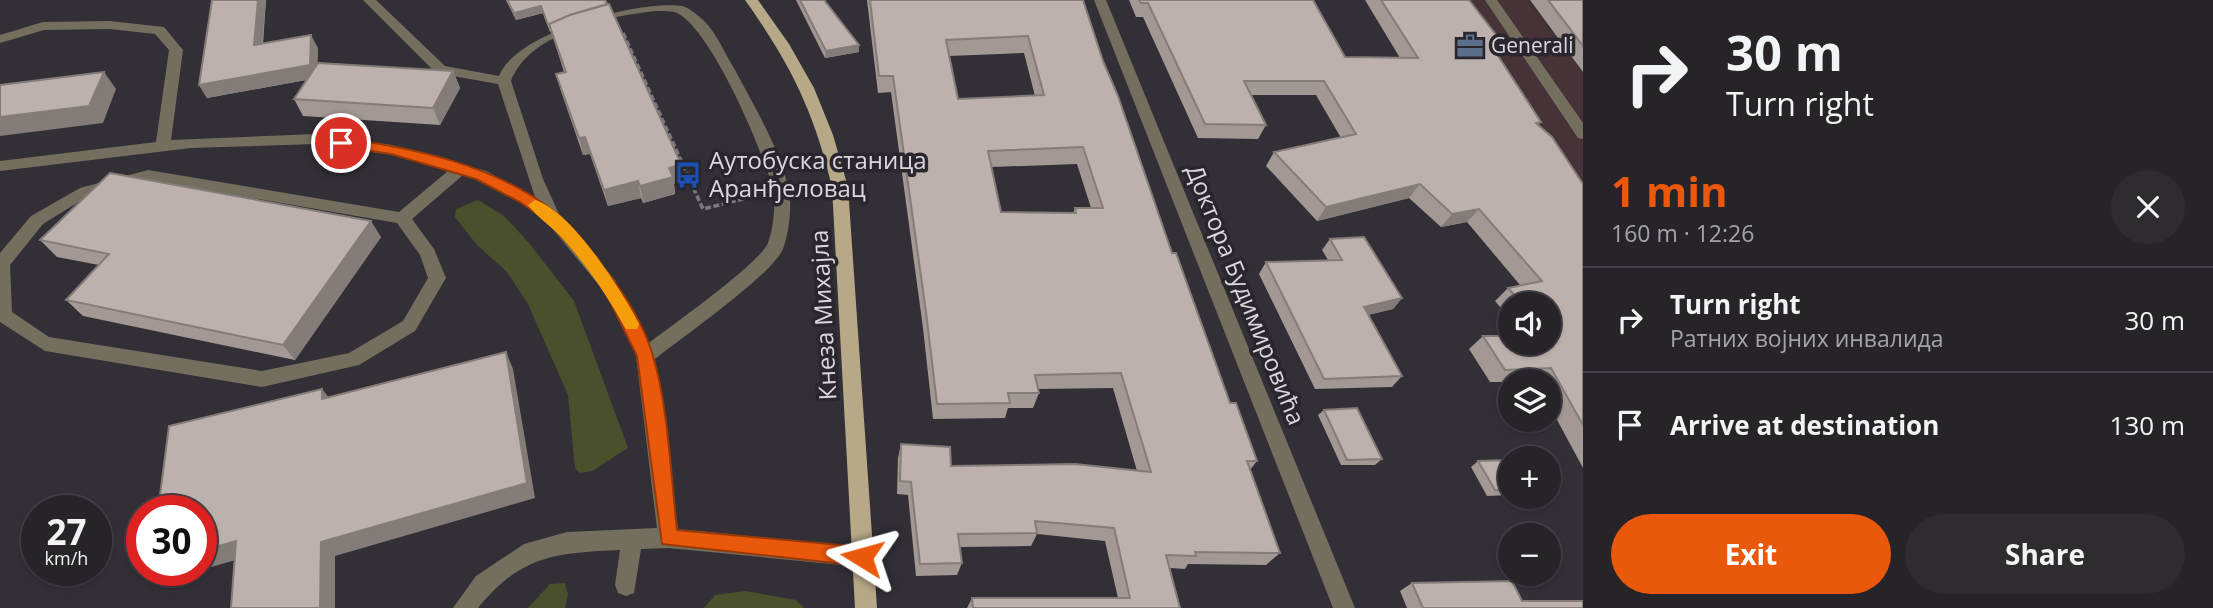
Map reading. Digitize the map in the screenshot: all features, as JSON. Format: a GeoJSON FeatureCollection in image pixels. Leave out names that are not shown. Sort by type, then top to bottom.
{"type":"FeatureCollection","features":[{"type":"Feature","properties":{"kind":"main road","name":"Кнеза Михајла"},"geometry":{"type":"LineString","coordinates":[[751,0],[785,44],[814,100],[827,133],[840,187],[866,608]]}},
{"type":"Feature","properties":{"kind":"street"},"geometry":{"type":"LineString","coordinates":[[369,0],[441,70],[504,81]]}},
{"type":"Feature","properties":{"kind":"street","name":"Доктора Будимировића"},"geometry":{"type":"LineString","coordinates":[[1100,0],[1344,608]]}},
{"type":"Feature","properties":{"kind":"street"},"geometry":{"type":"LineString","coordinates":[[1491,0],[1583,134]]}},
{"type":"Feature","properties":{"kind":"street"},"geometry":{"type":"LineString","coordinates":[[552,217],[535,179],[504,81],[509,68],[522,53],[539,41],[578,23],[630,10],[656,7],[680,9],[705,29],[759,128],[781,192],[780,219],[775,248],[749,275],[645,356]]}},
{"type":"Feature","properties":{"kind":"street"},"geometry":{"type":"LineString","coordinates":[[0,39],[43,26],[110,25],[159,30],[176,50],[163,146]]}},
{"type":"Feature","properties":{"kind":"street"},"geometry":{"type":"LineString","coordinates":[[0,166],[163,146],[316,139],[392,150],[460,169],[481,175],[525,198],[552,217],[609,285],[631,323],[645,356],[653,402],[668,538]]}},
{"type":"Feature","properties":{"kind":"street"},"geometry":{"type":"LineString","coordinates":[[402,218],[428,253],[437,278],[410,326],[353,360],[262,379],[45,344],[3,314],[1,264],[37,220],[80,194],[148,175],[402,218],[460,169]]}},
{"type":"Feature","properties":{"kind":"street"},"geometry":{"type":"LineString","coordinates":[[464,608],[484,584],[524,554],[567,542],[668,538],[862,557]]}},
{"type":"Feature","properties":{"kind":"street"},"geometry":{"type":"LineString","coordinates":[[626,585],[632,539]]}},
{"type":"Feature","properties":{"kind":"path"},"geometry":{"type":"LineString","coordinates":[[622,30],[702,209],[768,193]]}},
{"type":"Feature","properties":{"kind":"shaded area"},"geometry":{"type":"Polygon","coordinates":[[[1453,0],[1528,0],[1583,73],[1583,215],[1453,0]]]}},
{"type":"Feature","properties":{"kind":"green space"},"geometry":{"type":"Polygon","coordinates":[[[478,200],[504,216],[529,243],[574,301],[628,448],[592,471],[580,473],[575,468],[568,395],[528,304],[507,272],[477,245],[455,217],[456,209],[478,200]]]}},
{"type":"Feature","properties":{"kind":"green space"},"geometry":{"type":"Polygon","coordinates":[[[565,583],[568,594],[565,608],[528,608],[550,584],[565,583]]]}},
{"type":"Feature","properties":{"kind":"green space"},"geometry":{"type":"Polygon","coordinates":[[[746,591],[796,600],[804,608],[704,608],[715,595],[746,591]]]}},
{"type":"Feature","properties":{"kind":"building"},"geometry":{"type":"Polygon","coordinates":[[[212,0],[258,0],[254,45],[311,35],[310,65],[199,85],[212,0]]]}},
{"type":"Feature","properties":{"kind":"building"},"geometry":{"type":"Polygon","coordinates":[[[507,0],[605,0],[607,4],[548,25],[541,6],[514,13],[507,0]]]}},
{"type":"Feature","properties":{"kind":"building"},"geometry":{"type":"Polygon","coordinates":[[[800,0],[824,0],[859,45],[826,51],[800,0]]]}},
{"type":"Feature","properties":{"kind":"building"},"geometry":{"type":"Polygon","coordinates":[[[870,0],[1083,0],[1172,253],[1176,253],[1230,403],[1236,403],[1257,461],[1247,461],[1280,553],[1195,552],[1196,556],[1166,555],[1180,608],[973,608],[972,598],[1130,598],[1114,528],[1035,521],[1037,533],[958,534],[962,563],[920,564],[911,482],[900,481],[901,444],[950,447],[951,466],[1075,464],[1151,472],[1121,373],[1035,375],[1039,393],[1008,393],[1010,403],[937,404],[893,76],[879,76],[870,0]],[[1028,36],[946,40],[958,99],[1044,95],[1028,36]],[[1083,147],[988,151],[1001,212],[1076,213],[1075,208],[1103,208],[1083,147]]]}},
{"type":"Feature","properties":{"kind":"building"},"geometry":{"type":"Polygon","coordinates":[[[1139,0],[1313,0],[1345,57],[1418,58],[1381,0],[1469,0],[1504,45],[1491,45],[1541,122],[1536,123],[1552,137],[1583,184],[1583,425],[1561,386],[1561,369],[1504,369],[1483,336],[1498,336],[1498,355],[1561,355],[1561,292],[1512,292],[1508,288],[1542,281],[1479,209],[1452,214],[1420,184],[1326,207],[1274,152],[1356,134],[1324,81],[1244,81],[1266,125],[1205,124],[1148,3],[1141,3],[1139,0]]]}},
{"type":"Feature","properties":{"kind":"building"},"geometry":{"type":"Polygon","coordinates":[[[1548,0],[1583,0],[1583,46],[1548,0]]]}},
{"type":"Feature","properties":{"kind":"building"},"geometry":{"type":"Polygon","coordinates":[[[609,4],[681,164],[669,168],[673,177],[640,186],[638,181],[604,190],[585,137],[579,138],[556,74],[566,72],[549,24],[609,4]]]}},
{"type":"Feature","properties":{"kind":"building"},"geometry":{"type":"Polygon","coordinates":[[[318,63],[453,71],[433,108],[294,99],[318,63]]]}},
{"type":"Feature","properties":{"kind":"building"},"geometry":{"type":"Polygon","coordinates":[[[104,72],[89,106],[0,117],[0,85],[104,72]]]}},
{"type":"Feature","properties":{"kind":"building"},"geometry":{"type":"Polygon","coordinates":[[[110,173],[371,221],[283,345],[66,300],[109,254],[40,240],[110,173]]]}},
{"type":"Feature","properties":{"kind":"building"},"geometry":{"type":"Polygon","coordinates":[[[1364,237],[1402,298],[1364,307],[1402,376],[1324,379],[1266,262],[1342,260],[1330,239],[1364,237]]]}},
{"type":"Feature","properties":{"kind":"building"},"geometry":{"type":"Polygon","coordinates":[[[506,352],[527,483],[321,542],[320,608],[231,608],[236,541],[217,546],[217,495],[160,495],[169,426],[322,389],[322,399],[506,352]]]}},
{"type":"Feature","properties":{"kind":"building"},"geometry":{"type":"Polygon","coordinates":[[[1357,408],[1382,459],[1347,460],[1324,410],[1357,408]]]}},
{"type":"Feature","properties":{"kind":"building"},"geometry":{"type":"Polygon","coordinates":[[[1498,460],[1498,490],[1495,490],[1478,461],[1498,460]]]}},
{"type":"Feature","properties":{"kind":"building"},"geometry":{"type":"Polygon","coordinates":[[[1498,581],[1498,586],[1514,586],[1522,601],[1583,601],[1583,608],[1423,608],[1412,583],[1498,581]]]}},
{"type":"Feature","properties":{"kind":"slow traffic"},"geometry":{"type":"LineString","coordinates":[[535,205],[552,217],[585,253],[609,285],[631,324]]}},
{"type":"Feature","properties":{"kind":"place","name":"Generali"},"geometry":{"type":"Point","coordinates":[1470,46]}},
{"type":"Feature","properties":{"kind":"place","name":"Аутобуска станица Аранђеловац"},"geometry":{"type":"Point","coordinates":[688,175]}},
{"type":"Feature","properties":{"kind":"route"},"geometry":{"type":"LineString","coordinates":[[341,143],[392,150],[481,175],[525,198],[552,217],[585,253],[609,285],[631,323],[645,356],[653,402],[668,538],[862,557]]}}]}
